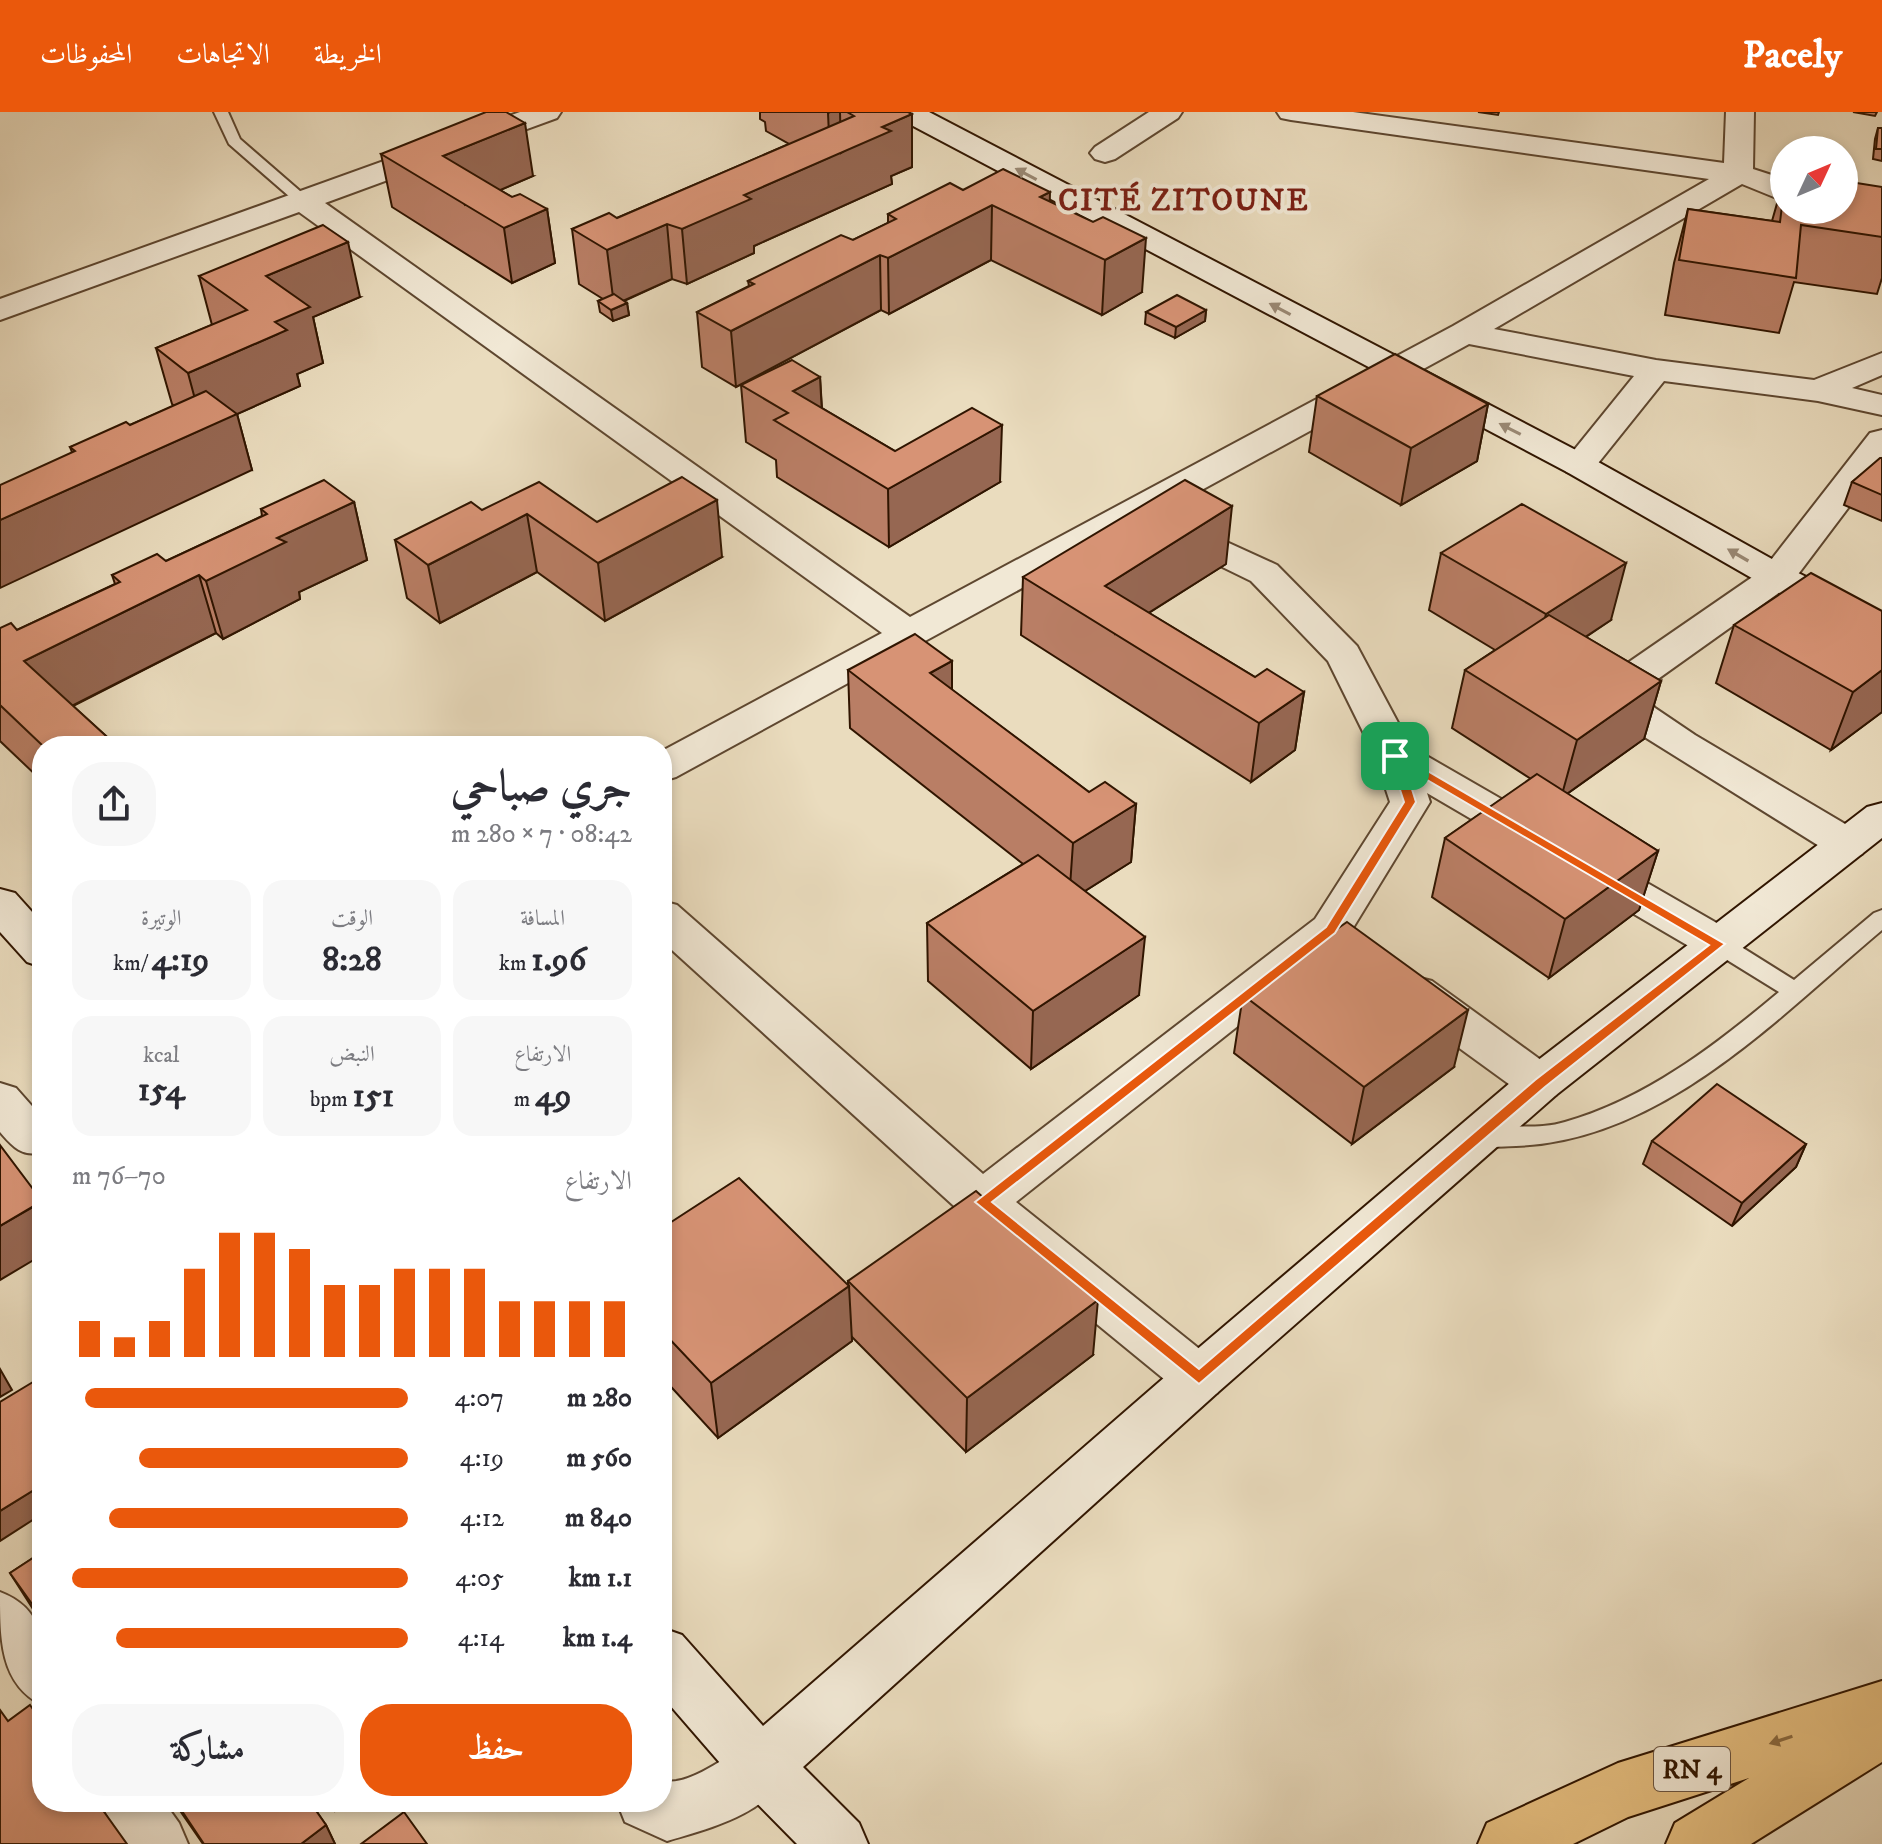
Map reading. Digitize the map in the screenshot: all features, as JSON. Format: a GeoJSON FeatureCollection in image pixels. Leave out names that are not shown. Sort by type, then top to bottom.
{"type":"FeatureCollection","features":[{"type":"Feature","properties":{"kind":"highway","name":"RN 4"},"geometry":{"type":"LineString","coordinates":[[1508,1844],[1618,1792],[1882,1708]]}},
{"type":"Feature","properties":{"kind":"highway","name":"RN 4"},"geometry":{"type":"LineString","coordinates":[[1696,1844],[1882,1730]]}},
{"type":"Feature","properties":{"kind":"street"},"geometry":{"type":"LineString","coordinates":[[0,310],[547,112]]}},
{"type":"Feature","properties":{"kind":"street"},"geometry":{"type":"LineString","coordinates":[[908,112],[1579,465],[1777,577],[1882,629]]}},
{"type":"Feature","properties":{"kind":"street"},"geometry":{"type":"LineString","coordinates":[[1105,153],[1168,112]]}},
{"type":"Feature","properties":{"kind":"street"},"geometry":{"type":"LineString","coordinates":[[1291,112],[1768,181]]}},
{"type":"Feature","properties":{"kind":"street"},"geometry":{"type":"LineString","coordinates":[[1740,112],[1768,181]]}},
{"type":"Feature","properties":{"kind":"street"},"geometry":{"type":"LineString","coordinates":[[672,762],[1394,369],[1768,181]]}},
{"type":"Feature","properties":{"kind":"street"},"geometry":{"type":"LineString","coordinates":[[303,201],[907,633]]}},
{"type":"Feature","properties":{"kind":"street"},"geometry":{"type":"LineString","coordinates":[[1464,333],[1656,370],[1818,391],[1882,405]]}},
{"type":"Feature","properties":{"kind":"street"},"geometry":{"type":"LineString","coordinates":[[1818,391],[1882,363]]}},
{"type":"Feature","properties":{"kind":"street"},"geometry":{"type":"LineString","coordinates":[[1579,465],[1656,370]]}},
{"type":"Feature","properties":{"kind":"street"},"geometry":{"type":"LineString","coordinates":[[672,1811],[718,1797],[761,1766],[1199,1378],[1540,1083],[1864,830],[1681,744],[1641,717],[1626,699],[1630,680],[1777,577],[1882,440]]}},
{"type":"Feature","properties":{"kind":"street"},"geometry":{"type":"LineString","coordinates":[[982,1202],[1330,930],[1410,802],[1395,756],[1344,655],[1264,573],[1134,510]]}},
{"type":"Feature","properties":{"kind":"street"},"geometry":{"type":"LineString","coordinates":[[1395,756],[1719,944]]}},
{"type":"Feature","properties":{"kind":"street"},"geometry":{"type":"LineString","coordinates":[[0,904],[32,940]]}},
{"type":"Feature","properties":{"kind":"street"},"geometry":{"type":"LineString","coordinates":[[672,925],[982,1202],[1199,1378]]}},
{"type":"Feature","properties":{"kind":"street"},"geometry":{"type":"LineString","coordinates":[[1330,930],[1540,1083]]}},
{"type":"Feature","properties":{"kind":"street"},"geometry":{"type":"LineString","coordinates":[[0,1101],[32,1132]]}},
{"type":"Feature","properties":{"kind":"street"},"geometry":{"type":"LineString","coordinates":[[0,1618],[32,1664]]}},
{"type":"Feature","properties":{"kind":"street"},"geometry":{"type":"LineString","coordinates":[[672,1665],[761,1766],[838,1844]]}},
{"type":"Feature","properties":{"kind":"street"},"geometry":{"type":"LineString","coordinates":[[136,1812],[158,1844]]}},
{"type":"Feature","properties":{"kind":"lane"},"geometry":{"type":"LineString","coordinates":[[221,112],[234,141],[303,201]]}},
{"type":"Feature","properties":{"kind":"lane"},"geometry":{"type":"LineString","coordinates":[[1477,1138],[1563,1132],[1625,1111],[1725,1051],[1793,990],[1882,918]]}},
{"type":"Feature","properties":{"kind":"lane"},"geometry":{"type":"LineString","coordinates":[[1719,944],[1793,990]]}},
{"type":"Feature","properties":{"kind":"building"},"geometry":{"type":"Polygon","coordinates":[[[486,112],[506,112],[525,123],[443,156],[512,197],[520,194],[547,209],[504,228],[381,154],[486,112]]]}},
{"type":"Feature","properties":{"kind":"building"},"geometry":{"type":"Polygon","coordinates":[[[847,112],[912,114],[882,127],[891,131],[744,195],[751,199],[682,229],[667,224],[607,250],[572,229],[609,213],[617,218],[854,116],[847,112]]]}},
{"type":"Feature","properties":{"kind":"building"},"geometry":{"type":"Polygon","coordinates":[[[1878,128],[1882,128],[1882,149],[1876,149],[1878,128]]]}},
{"type":"Feature","properties":{"kind":"building"},"geometry":{"type":"Polygon","coordinates":[[[1003,169],[1050,192],[1040,197],[1093,222],[1103,217],[1146,238],[1105,260],[992,205],[888,258],[880,255],[731,331],[697,312],[754,284],[748,281],[841,235],[853,240],[896,219],[888,214],[950,183],[963,190],[1003,169]]]}},
{"type":"Feature","properties":{"kind":"building"},"geometry":{"type":"Polygon","coordinates":[[[1858,183],[1882,187],[1882,237],[1801,225],[1796,278],[1679,260],[1688,209],[1770,221],[1770,224],[1858,224],[1858,183]]]}},
{"type":"Feature","properties":{"kind":"building"},"geometry":{"type":"Polygon","coordinates":[[[323,225],[348,242],[266,276],[310,307],[275,322],[287,330],[188,373],[156,348],[247,310],[199,276],[323,225]]]}},
{"type":"Feature","properties":{"kind":"building"},"geometry":{"type":"Polygon","coordinates":[[[614,294],[627,303],[611,310],[598,301],[614,294]]]}},
{"type":"Feature","properties":{"kind":"building"},"geometry":{"type":"Polygon","coordinates":[[[1177,295],[1206,310],[1176,327],[1146,312],[1177,295]]]}},
{"type":"Feature","properties":{"kind":"building"},"geometry":{"type":"Polygon","coordinates":[[[1395,354],[1488,404],[1411,448],[1317,396],[1395,354]]]}},
{"type":"Feature","properties":{"kind":"building"},"geometry":{"type":"Polygon","coordinates":[[[792,360],[820,377],[793,391],[895,451],[972,408],[1002,425],[888,489],[774,420],[788,413],[741,385],[792,360]]]}},
{"type":"Feature","properties":{"kind":"building"},"geometry":{"type":"Polygon","coordinates":[[[206,391],[237,414],[0,520],[0,485],[75,451],[70,447],[126,422],[130,425],[206,391]]]}},
{"type":"Feature","properties":{"kind":"building"},"geometry":{"type":"Polygon","coordinates":[[[1882,458],[1882,495],[1852,482],[1882,458]]]}},
{"type":"Feature","properties":{"kind":"building"},"geometry":{"type":"Polygon","coordinates":[[[682,477],[717,500],[598,563],[527,514],[428,565],[395,540],[471,502],[482,510],[539,482],[597,522],[682,477]]]}},
{"type":"Feature","properties":{"kind":"building"},"geometry":{"type":"Polygon","coordinates":[[[324,480],[354,502],[277,538],[286,542],[206,581],[199,575],[24,661],[106,736],[33,736],[0,705],[0,628],[11,623],[17,630],[120,582],[112,575],[157,554],[166,561],[267,514],[261,509],[324,480]]]}},
{"type":"Feature","properties":{"kind":"building"},"geometry":{"type":"Polygon","coordinates":[[[1185,480],[1232,506],[1105,586],[1255,677],[1267,669],[1304,692],[1259,723],[1023,577],[1185,480]]]}},
{"type":"Feature","properties":{"kind":"building"},"geometry":{"type":"Polygon","coordinates":[[[1522,504],[1626,563],[1546,614],[1441,553],[1522,504]]]}},
{"type":"Feature","properties":{"kind":"building"},"geometry":{"type":"Polygon","coordinates":[[[1811,573],[1882,611],[1882,670],[1853,692],[1734,625],[1811,573]]]}},
{"type":"Feature","properties":{"kind":"building"},"geometry":{"type":"Polygon","coordinates":[[[1549,615],[1661,681],[1577,740],[1465,670],[1549,615]]]}},
{"type":"Feature","properties":{"kind":"building"},"geometry":{"type":"Polygon","coordinates":[[[915,634],[952,661],[930,673],[1089,792],[1105,782],[1136,804],[1073,843],[848,670],[915,634]]]}},
{"type":"Feature","properties":{"kind":"building"},"geometry":{"type":"Polygon","coordinates":[[[1537,774],[1658,851],[1565,919],[1445,838],[1537,774]]]}},
{"type":"Feature","properties":{"kind":"building"},"geometry":{"type":"Polygon","coordinates":[[[1038,855],[1145,937],[1033,1011],[927,923],[1038,855]]]}},
{"type":"Feature","properties":{"kind":"building"},"geometry":{"type":"Polygon","coordinates":[[[1347,922],[1468,1010],[1364,1087],[1243,995],[1347,922]]]}},
{"type":"Feature","properties":{"kind":"building"},"geometry":{"type":"Polygon","coordinates":[[[1717,1084],[1806,1144],[1742,1203],[1652,1141],[1717,1084]]]}},
{"type":"Feature","properties":{"kind":"building"},"geometry":{"type":"Polygon","coordinates":[[[0,1145],[32,1188],[32,1207],[0,1226],[0,1145]]]}},
{"type":"Feature","properties":{"kind":"building"},"geometry":{"type":"Polygon","coordinates":[[[739,1178],[849,1286],[711,1383],[672,1342],[672,1222],[739,1178]]]}},
{"type":"Feature","properties":{"kind":"building"},"geometry":{"type":"Polygon","coordinates":[[[976,1191],[1098,1300],[967,1398],[848,1281],[976,1191]]]}},
{"type":"Feature","properties":{"kind":"building"},"geometry":{"type":"Polygon","coordinates":[[[32,1383],[32,1491],[0,1511],[0,1402],[32,1383]]]}},
{"type":"Feature","properties":{"kind":"building"},"geometry":{"type":"Polygon","coordinates":[[[32,1559],[32,1604],[10,1573],[32,1559]]]}},
{"type":"Feature","properties":{"kind":"building"},"geometry":{"type":"Polygon","coordinates":[[[30,1705],[32,1708],[32,1812],[104,1812],[127,1844],[0,1844],[0,1710],[8,1721],[30,1705]]]}},
{"type":"Feature","properties":{"kind":"building"},"geometry":{"type":"Polygon","coordinates":[[[183,1812],[317,1812],[326,1825],[301,1844],[204,1844],[183,1812]]]}},
{"type":"Feature","properties":{"kind":"building"},"geometry":{"type":"Polygon","coordinates":[[[404,1812],[427,1844],[361,1844],[404,1812]]]}},
{"type":"Feature","properties":{"kind":"district","name":"CITÉ ZITOUNE"},"geometry":{"type":"Point","coordinates":[1184,200]}},
{"type":"Feature","properties":{"kind":"route"},"geometry":{"type":"LineString","coordinates":[[1395,756],[1719,944],[1540,1083],[1199,1378],[982,1202],[1330,930],[1410,802],[1395,756]]}}]}
